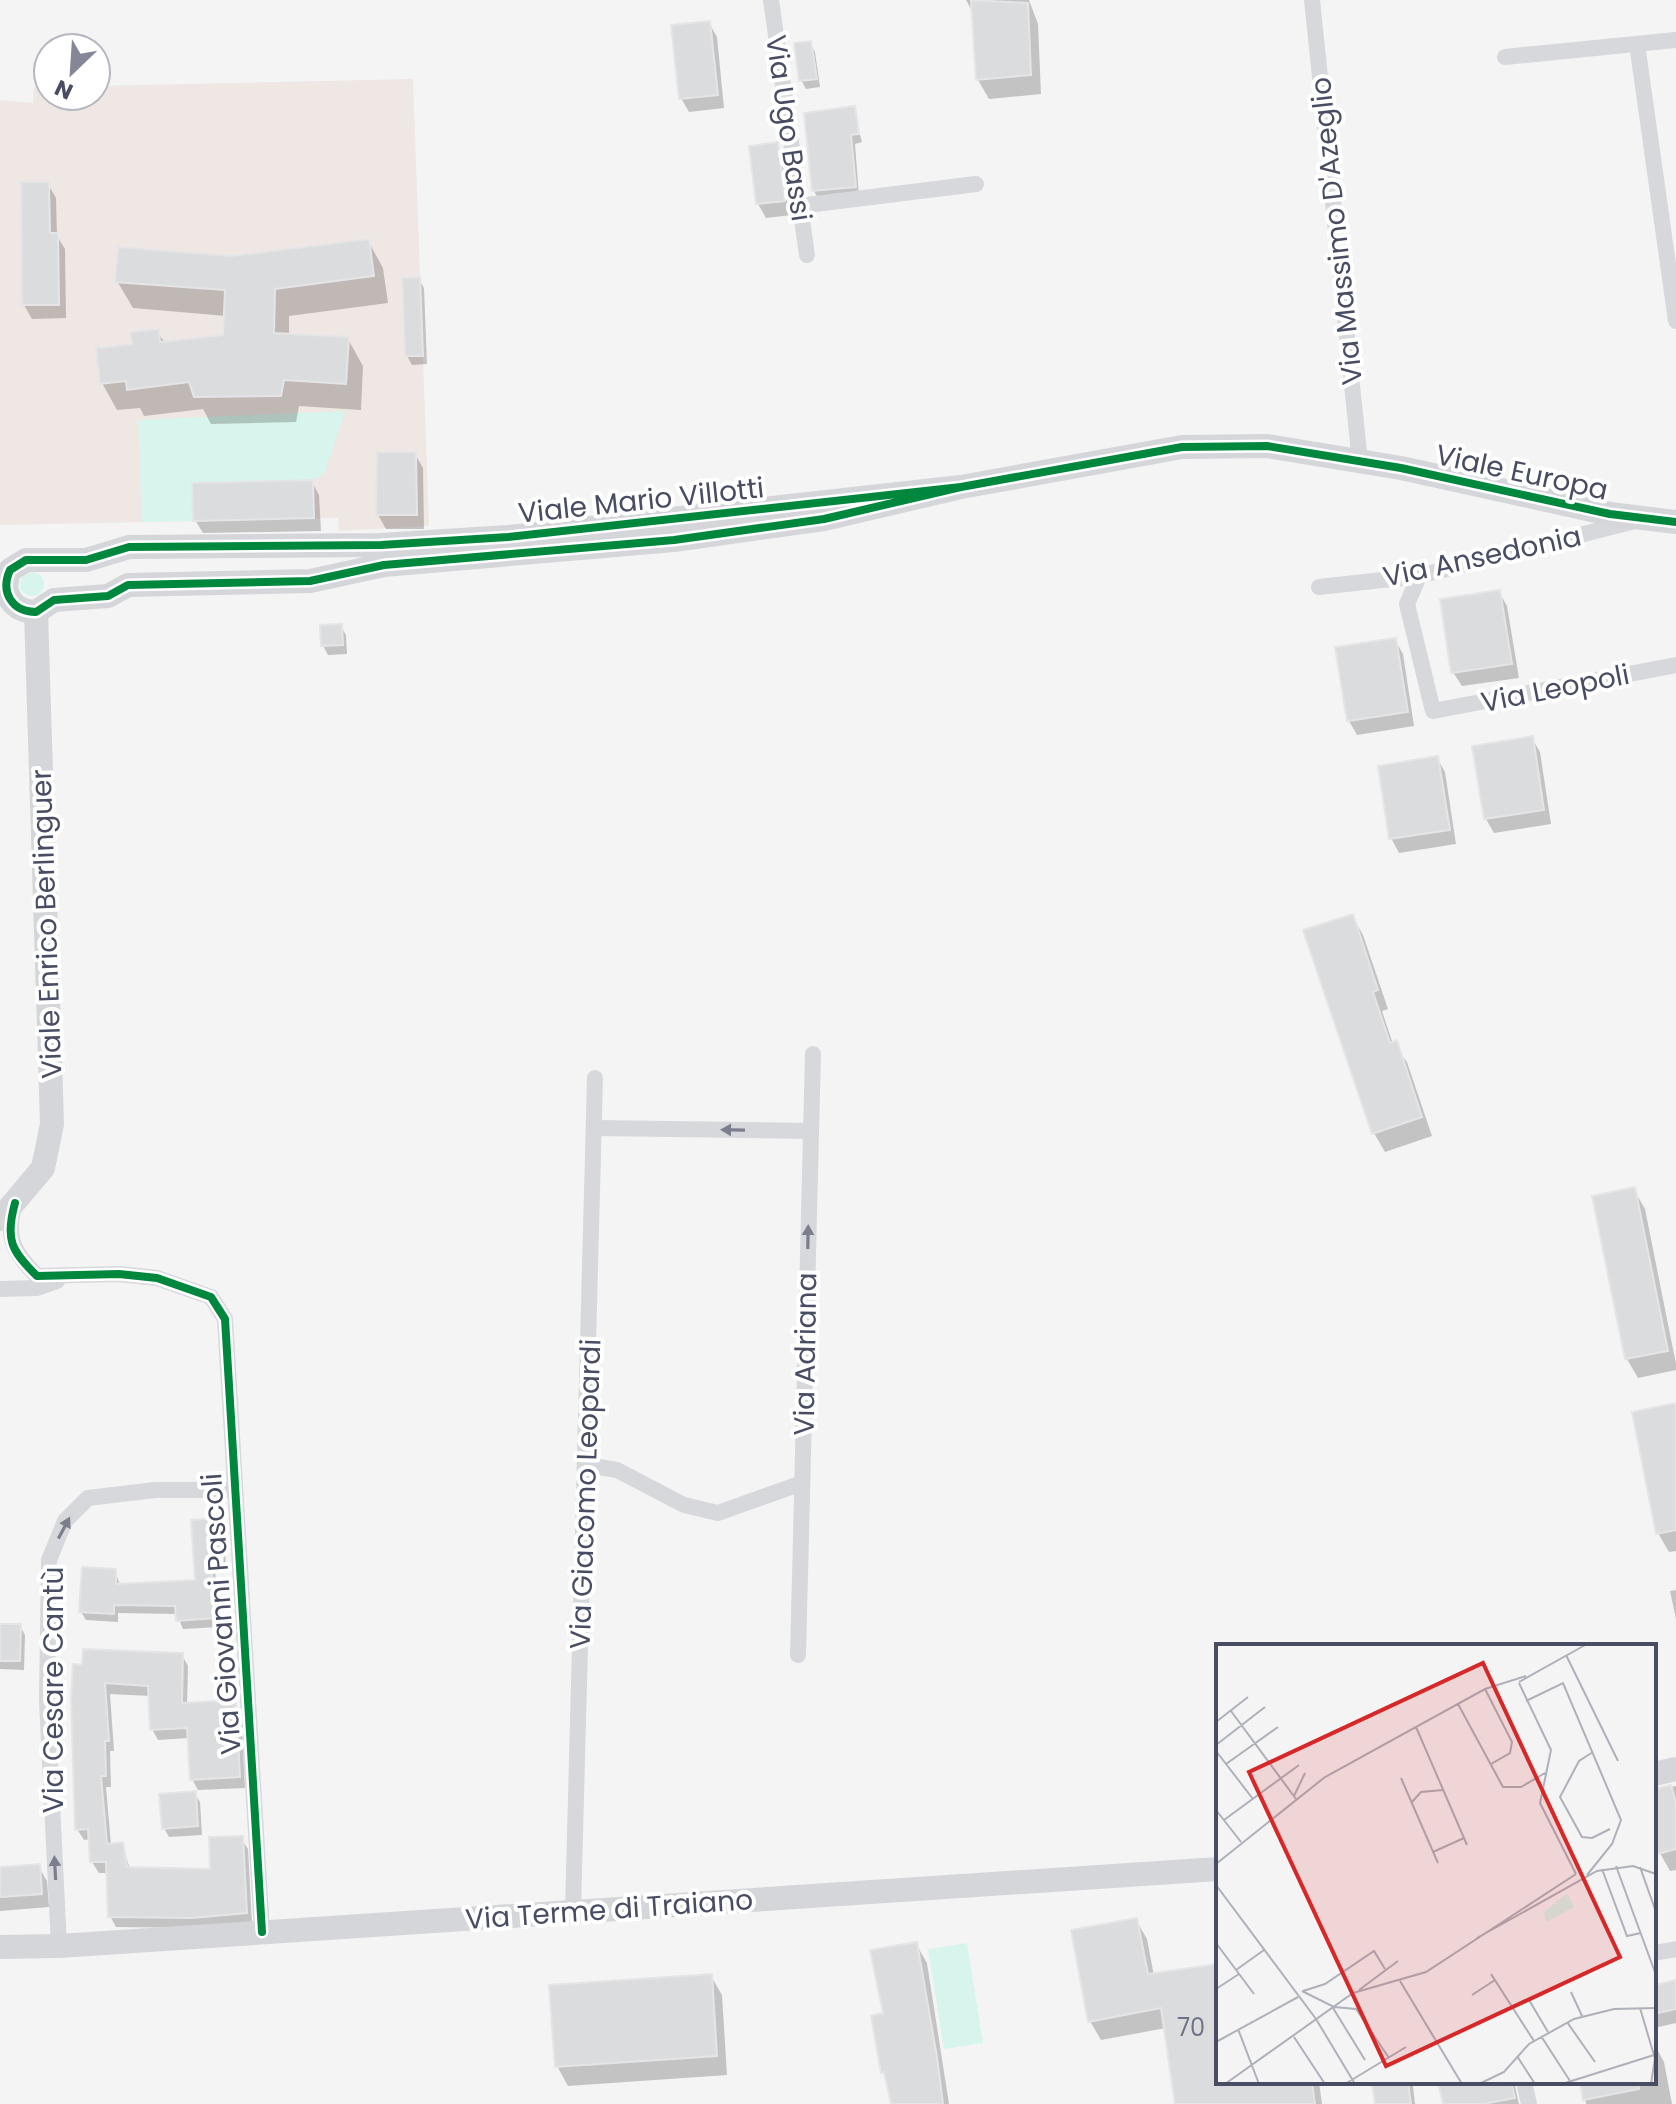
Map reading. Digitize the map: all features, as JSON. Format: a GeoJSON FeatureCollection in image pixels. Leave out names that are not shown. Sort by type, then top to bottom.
{"type":"FeatureCollection","features":[{"type":"Feature","properties":{"kind":"street","name":"Via Ugo Bassi"},"geometry":{"type":"LineString","coordinates":[[771,0],[807,255]]}},
{"type":"Feature","properties":{"kind":"street","name":"Via Massimo D'Azeglio"},"geometry":{"type":"LineString","coordinates":[[1312,0],[1360,462]]}},
{"type":"Feature","properties":{"kind":"street"},"geometry":{"type":"LineString","coordinates":[[1505,57],[1676,40]]}},
{"type":"Feature","properties":{"kind":"street"},"geometry":{"type":"LineString","coordinates":[[1637,44],[1676,321]]}},
{"type":"Feature","properties":{"kind":"street"},"geometry":{"type":"LineString","coordinates":[[799,206],[976,184]]}},
{"type":"Feature","properties":{"kind":"street","name":"Viale Mario Villotti"},"geometry":{"type":"LineString","coordinates":[[45,606],[108,596],[128,585],[323,578],[384,565],[674,540],[824,519],[961,487],[1182,447],[1267,446],[1360,462]]}},
{"type":"Feature","properties":{"kind":"street","name":"Viale Europa"},"geometry":{"type":"LineString","coordinates":[[1360,462],[1644,519],[1676,522]]}},
{"type":"Feature","properties":{"kind":"street","name":"Viale Mario Villotti"},"geometry":{"type":"LineString","coordinates":[[37,560],[86,560],[129,547],[325,545],[508,537],[961,487]]}},
{"type":"Feature","properties":{"kind":"street","name":"Via Ansedonia"},"geometry":{"type":"LineString","coordinates":[[1319,587],[1419,576],[1644,519]]}},
{"type":"Feature","properties":{"kind":"street"},"geometry":{"type":"LineString","coordinates":[[323,578],[328,567],[325,545]]}},
{"type":"Feature","properties":{"kind":"street"},"geometry":{"type":"LineString","coordinates":[[37,560],[49,565],[56,576],[58,588],[45,606],[23,610],[11,602],[3,579],[15,565],[37,560]]}},
{"type":"Feature","properties":{"kind":"street","name":"Via Leopoli"},"geometry":{"type":"LineString","coordinates":[[1419,576],[1407,604],[1433,711],[1676,665]]}},
{"type":"Feature","properties":{"kind":"street","name":"Viale Enrico Berlinguer"},"geometry":{"type":"LineString","coordinates":[[7,1211],[43,1168],[52,1124],[45,606]]}},
{"type":"Feature","properties":{"kind":"street","name":"Via Adriana"},"geometry":{"type":"LineString","coordinates":[[798,1655],[813,1054]]}},
{"type":"Feature","properties":{"kind":"street","name":"Via Giacomo Leopardi"},"geometry":{"type":"LineString","coordinates":[[573,1910],[595,1078]]}},
{"type":"Feature","properties":{"kind":"street"},"geometry":{"type":"LineString","coordinates":[[594,1128],[811,1131]]}},
{"type":"Feature","properties":{"kind":"street"},"geometry":{"type":"LineString","coordinates":[[7,1211],[8,1228],[17,1257],[37,1276],[73,1276]]}},
{"type":"Feature","properties":{"kind":"street","name":"Via Giovanni Pascoli"},"geometry":{"type":"LineString","coordinates":[[73,1276],[119,1274],[157,1278],[211,1297],[225,1319],[262,1932]]}},
{"type":"Feature","properties":{"kind":"street"},"geometry":{"type":"LineString","coordinates":[[0,1289],[37,1288],[73,1276]]}},
{"type":"Feature","properties":{"kind":"street"},"geometry":{"type":"LineString","coordinates":[[586,1465],[617,1470],[684,1505],[718,1513],[802,1483]]}},
{"type":"Feature","properties":{"kind":"street","name":"Via Cesare Cantù"},"geometry":{"type":"LineString","coordinates":[[59,1946],[47,1701],[49,1560],[65,1521],[88,1498],[155,1490],[235,1490]]}},
{"type":"Feature","properties":{"kind":"street"},"geometry":{"type":"LineString","coordinates":[[1656,1774],[1676,1769]]}},
{"type":"Feature","properties":{"kind":"street","name":"Via Terme di Traiano"},"geometry":{"type":"LineString","coordinates":[[0,1947],[59,1946],[1216,1869]]}},
{"type":"Feature","properties":{"kind":"street"},"geometry":{"type":"LineString","coordinates":[[1656,1953],[1676,1949]]}},
{"type":"Feature","properties":{"kind":"street"},"geometry":{"type":"LineString","coordinates":[[1524,2084],[1529,2104]]}},
{"type":"Feature","properties":{"kind":"shaded area"},"geometry":{"type":"Polygon","coordinates":[[[413,79],[429,526],[339,531],[338,518],[0,525],[0,100],[32,103],[32,112],[112,112],[112,86],[413,79]]]}},
{"type":"Feature","properties":{"kind":"green space"},"geometry":{"type":"Polygon","coordinates":[[[345,411],[324,474],[313,480],[192,483],[193,521],[142,522],[138,420],[345,411]]]}},
{"type":"Feature","properties":{"kind":"green space"},"geometry":{"type":"Polygon","coordinates":[[[32,572],[41,575],[44,584],[41,593],[32,596],[23,593],[20,584],[23,575],[32,572]]]}},
{"type":"Feature","properties":{"kind":"green space"},"geometry":{"type":"Polygon","coordinates":[[[967,1943],[983,2043],[944,2049],[928,1949],[967,1943]]]}},
{"type":"Feature","properties":{"kind":"building"},"geometry":{"type":"Polygon","coordinates":[[[971,0],[1028,3],[1031,75],[976,80],[971,0]]]}},
{"type":"Feature","properties":{"kind":"building"},"geometry":{"type":"Polygon","coordinates":[[[710,21],[718,95],[679,99],[671,25],[710,21]]]}},
{"type":"Feature","properties":{"kind":"building"},"geometry":{"type":"Polygon","coordinates":[[[811,41],[817,79],[799,81],[794,43],[811,41]]]}},
{"type":"Feature","properties":{"kind":"building"},"geometry":{"type":"Polygon","coordinates":[[[855,106],[859,134],[851,135],[856,187],[812,191],[804,113],[855,106]]]}},
{"type":"Feature","properties":{"kind":"building"},"geometry":{"type":"Polygon","coordinates":[[[778,142],[785,201],[756,204],[749,146],[778,142]]]}},
{"type":"Feature","properties":{"kind":"building"},"geometry":{"type":"Polygon","coordinates":[[[21,182],[49,182],[50,233],[58,233],[59,305],[22,305],[21,182]]]}},
{"type":"Feature","properties":{"kind":"building"},"geometry":{"type":"Polygon","coordinates":[[[369,239],[374,276],[275,289],[274,333],[349,337],[346,384],[284,380],[281,396],[194,397],[189,382],[127,390],[126,381],[100,384],[96,348],[132,344],[130,332],[159,329],[160,342],[223,335],[225,290],[115,282],[118,247],[231,256],[369,239]]]}},
{"type":"Feature","properties":{"kind":"building"},"geometry":{"type":"Polygon","coordinates":[[[420,277],[423,356],[405,356],[402,278],[420,277]]]}},
{"type":"Feature","properties":{"kind":"building"},"geometry":{"type":"Polygon","coordinates":[[[377,452],[416,452],[417,515],[376,515],[377,452]]]}},
{"type":"Feature","properties":{"kind":"building"},"geometry":{"type":"Polygon","coordinates":[[[313,480],[314,518],[193,521],[192,483],[313,480]]]}},
{"type":"Feature","properties":{"kind":"building"},"geometry":{"type":"Polygon","coordinates":[[[1500,590],[1512,664],[1451,673],[1440,599],[1500,590]]]}},
{"type":"Feature","properties":{"kind":"building"},"geometry":{"type":"Polygon","coordinates":[[[342,624],[343,645],[321,646],[320,625],[342,624]]]}},
{"type":"Feature","properties":{"kind":"building"},"geometry":{"type":"Polygon","coordinates":[[[1396,638],[1408,712],[1347,721],[1335,647],[1396,638]]]}},
{"type":"Feature","properties":{"kind":"building"},"geometry":{"type":"Polygon","coordinates":[[[1533,736],[1544,810],[1484,819],[1472,746],[1533,736]]]}},
{"type":"Feature","properties":{"kind":"building"},"geometry":{"type":"Polygon","coordinates":[[[1438,756],[1450,830],[1389,839],[1378,766],[1438,756]]]}},
{"type":"Feature","properties":{"kind":"building"},"geometry":{"type":"Polygon","coordinates":[[[1353,914],[1378,990],[1373,992],[1390,1043],[1397,1040],[1422,1117],[1372,1134],[1303,930],[1353,914]]]}},
{"type":"Feature","properties":{"kind":"building"},"geometry":{"type":"Polygon","coordinates":[[[1635,1187],[1668,1351],[1625,1359],[1592,1196],[1635,1187]]]}},
{"type":"Feature","properties":{"kind":"building"},"geometry":{"type":"Polygon","coordinates":[[[1676,1403],[1676,1530],[1656,1534],[1632,1412],[1676,1403]]]}},
{"type":"Feature","properties":{"kind":"building"},"geometry":{"type":"Polygon","coordinates":[[[220,1518],[223,1560],[211,1561],[216,1618],[176,1621],[175,1606],[114,1605],[114,1614],[79,1612],[82,1567],[116,1569],[116,1584],[195,1580],[191,1520],[220,1518]]]}},
{"type":"Feature","properties":{"kind":"building"},"geometry":{"type":"Polygon","coordinates":[[[0,1624],[21,1624],[20,1661],[0,1661],[0,1624]]]}},
{"type":"Feature","properties":{"kind":"building"},"geometry":{"type":"Polygon","coordinates":[[[83,1649],[183,1653],[182,1703],[236,1700],[240,1777],[190,1780],[187,1728],[150,1730],[148,1686],[105,1683],[109,1741],[105,1741],[106,1776],[101,1776],[107,1844],[123,1842],[127,1867],[210,1869],[209,1837],[243,1836],[247,1913],[192,1918],[108,1917],[106,1862],[90,1862],[88,1829],[75,1830],[71,1699],[73,1664],[82,1665],[83,1649]]]}},
{"type":"Feature","properties":{"kind":"building"},"geometry":{"type":"Polygon","coordinates":[[[1671,1785],[1676,1803],[1676,1849],[1658,1854],[1656,1846],[1656,1789],[1671,1785]]]}},
{"type":"Feature","properties":{"kind":"building"},"geometry":{"type":"Polygon","coordinates":[[[196,1791],[198,1826],[162,1829],[159,1794],[196,1791]]]}},
{"type":"Feature","properties":{"kind":"building"},"geometry":{"type":"Polygon","coordinates":[[[40,1864],[42,1894],[0,1897],[0,1867],[40,1864]]]}},
{"type":"Feature","properties":{"kind":"building"},"geometry":{"type":"Polygon","coordinates":[[[1137,1918],[1148,1974],[1216,1964],[1216,2084],[1312,2084],[1315,2104],[1175,2104],[1161,2008],[1088,2022],[1071,1930],[1137,1918]]]}},
{"type":"Feature","properties":{"kind":"building"},"geometry":{"type":"Polygon","coordinates":[[[917,1942],[943,2104],[891,2104],[884,2072],[881,2073],[871,2016],[883,2013],[870,1950],[917,1942]]]}},
{"type":"Feature","properties":{"kind":"building"},"geometry":{"type":"Polygon","coordinates":[[[712,1974],[717,2056],[555,2067],[549,1985],[712,1974]]]}},
{"type":"Feature","properties":{"kind":"building"},"geometry":{"type":"Polygon","coordinates":[[[1676,1980],[1676,2009],[1656,2014],[1656,1985],[1676,1980]]]}},
{"type":"Feature","properties":{"kind":"building"},"geometry":{"type":"Polygon","coordinates":[[[1372,2084],[1408,2084],[1411,2104],[1375,2104],[1372,2084]]]}},
{"type":"Feature","properties":{"kind":"building"},"geometry":{"type":"Polygon","coordinates":[[[1438,2084],[1512,2084],[1515,2098],[1483,2104],[1443,2104],[1438,2084]]]}},
{"type":"Feature","properties":{"kind":"building"},"geometry":{"type":"Polygon","coordinates":[[[1580,2084],[1638,2084],[1639,2089],[1583,2100],[1580,2084]]]}},
{"type":"Feature","properties":{"kind":"cycle path"},"geometry":{"type":"LineString","coordinates":[[961,487],[508,537],[381,545],[129,547],[86,560],[26,560],[10,570],[6,586],[15,605],[36,612],[54,600],[108,596],[128,585],[310,581],[384,565],[674,540],[824,519],[961,487],[1182,447],[1267,446],[1401,468],[1610,514],[1676,522]]}},
{"type":"Feature","properties":{"kind":"cycle path"},"geometry":{"type":"LineString","coordinates":[[15,1203],[12,1244],[37,1276],[119,1274],[157,1278],[211,1297],[225,1319],[262,1932]]}}]}
